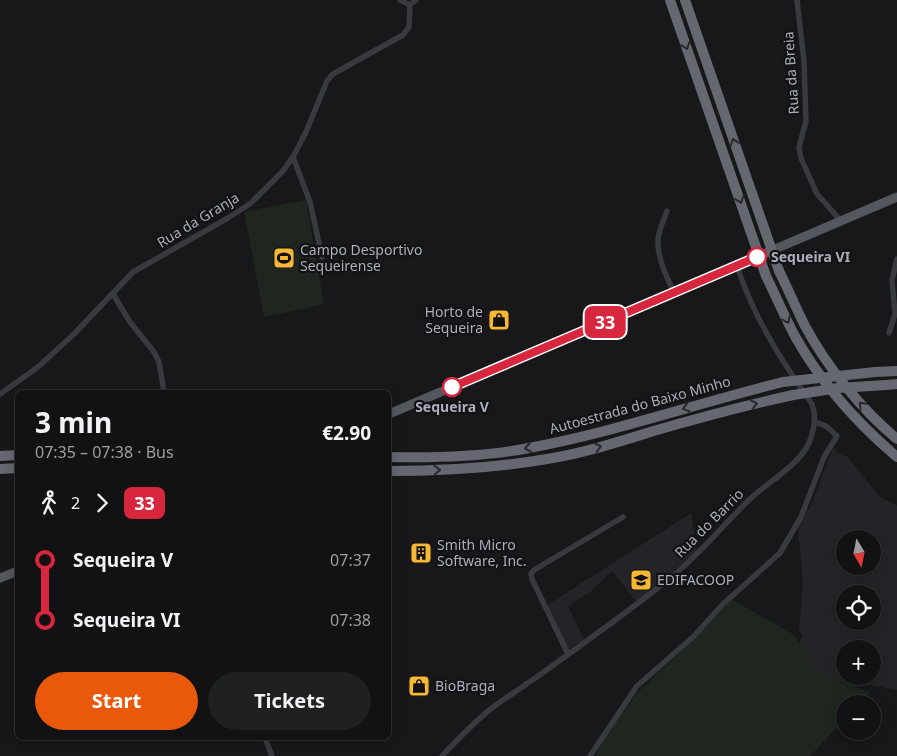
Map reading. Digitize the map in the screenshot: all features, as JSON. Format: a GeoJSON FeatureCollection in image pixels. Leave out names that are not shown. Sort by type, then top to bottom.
{"type":"FeatureCollection","features":[{"type":"Feature","properties":{"kind":"highway"},"geometry":{"type":"LineString","coordinates":[[670,0],[766,276],[796,338],[840,402],[876,439],[897,457]]}},
{"type":"Feature","properties":{"kind":"highway"},"geometry":{"type":"LineString","coordinates":[[685,0],[779,271],[806,328],[829,364],[857,400],[897,439]]}},
{"type":"Feature","properties":{"kind":"highway","name":"Autoestrada do Baixo Minho"},"geometry":{"type":"LineString","coordinates":[[391,458],[478,455],[528,448],[603,432],[783,382],[897,371]]}},
{"type":"Feature","properties":{"kind":"highway","name":"Autoestrada do Baixo Minho"},"geometry":{"type":"LineString","coordinates":[[391,471],[430,471],[488,467],[549,459],[621,442],[732,409],[793,395],[838,388],[897,384]]}},
{"type":"Feature","properties":{"kind":"highway"},"geometry":{"type":"LineString","coordinates":[[0,456],[15,455]]}},
{"type":"Feature","properties":{"kind":"highway"},"geometry":{"type":"LineString","coordinates":[[0,469],[15,468]]}},
{"type":"Feature","properties":{"kind":"main road"},"geometry":{"type":"LineString","coordinates":[[391,413],[897,197]]}},
{"type":"Feature","properties":{"kind":"main road"},"geometry":{"type":"LineString","coordinates":[[0,578],[15,572]]}},
{"type":"Feature","properties":{"kind":"street"},"geometry":{"type":"LineString","coordinates":[[400,0],[410,5],[416,0]]}},
{"type":"Feature","properties":{"kind":"street","name":"Rua da Breia"},"geometry":{"type":"LineString","coordinates":[[797,0],[804,53],[806,121],[799,147],[801,158],[817,194],[842,221]]}},
{"type":"Feature","properties":{"kind":"street","name":"Rua da Granja"},"geometry":{"type":"LineString","coordinates":[[0,394],[38,367],[74,334],[133,272],[252,203],[282,172],[293,157],[306,132],[327,80],[333,74],[403,36],[409,26],[410,5]]}},
{"type":"Feature","properties":{"kind":"street"},"geometry":{"type":"LineString","coordinates":[[293,157],[310,202],[322,257]]}},
{"type":"Feature","properties":{"kind":"street"},"geometry":{"type":"LineString","coordinates":[[667,212],[659,234],[658,243],[664,271],[674,292]]}},
{"type":"Feature","properties":{"kind":"street"},"geometry":{"type":"LineString","coordinates":[[889,333],[895,314],[892,280],[897,259]]}},
{"type":"Feature","properties":{"kind":"street"},"geometry":{"type":"LineString","coordinates":[[590,756],[637,686],[694,636],[723,604],[780,553],[801,517],[824,457],[837,436],[826,426],[815,422],[815,412],[812,404],[782,362],[744,288],[737,266]]}},
{"type":"Feature","properties":{"kind":"street"},"geometry":{"type":"LineString","coordinates":[[113,294],[130,322],[154,352],[159,362],[164,390]]}},
{"type":"Feature","properties":{"kind":"street","name":"Rua do Barrio"},"geometry":{"type":"LineString","coordinates":[[442,756],[496,705],[670,578],[703,548],[724,524],[754,495],[788,469],[803,453],[815,422]]}},
{"type":"Feature","properties":{"kind":"street"},"geometry":{"type":"LineString","coordinates":[[568,654],[531,574],[534,570],[623,517]]}},
{"type":"Feature","properties":{"kind":"street"},"geometry":{"type":"LineString","coordinates":[[266,740],[272,756]]}},
{"type":"Feature","properties":{"kind":"shaded area","name":"Campo Desportivo Sequeirense"},"geometry":{"type":"Polygon","coordinates":[[[306,200],[324,304],[264,317],[244,212],[306,200]]]}},
{"type":"Feature","properties":{"kind":"shaded area"},"geometry":{"type":"Polygon","coordinates":[[[833,448],[835,448],[837,453],[848,457],[879,496],[897,506],[897,690],[871,685],[881,685],[881,640],[836,640],[836,679],[815,671],[808,652],[799,643],[803,636],[799,630],[803,582],[798,528],[812,503],[833,448]]]}},
{"type":"Feature","properties":{"kind":"shaded area","name":"EDIFACOOP"},"geometry":{"type":"Polygon","coordinates":[[[691,513],[697,552],[636,601],[612,571],[593,590],[568,606],[584,640],[567,650],[546,606],[691,513]]]}},
{"type":"Feature","properties":{"kind":"shaded area"},"geometry":{"type":"Polygon","coordinates":[[[731,599],[791,633],[808,652],[815,671],[836,679],[836,685],[850,685],[870,692],[867,695],[836,695],[836,729],[810,756],[595,756],[608,733],[638,692],[699,634],[731,599]]]}},
{"type":"Feature","properties":{"kind":"shaded area"},"geometry":{"type":"Polygon","coordinates":[[[850,685],[871,685],[855,687],[850,685]]]}},
{"type":"Feature","properties":{"kind":"bus line","name":"33"},"geometry":{"type":"LineString","coordinates":[[452,387],[757,257]]}},
{"type":"Feature","properties":{"kind":"place","name":"Sequeira VI"},"geometry":{"type":"Point","coordinates":[757,257]}},
{"type":"Feature","properties":{"kind":"place","name":"Campo Desportivo Sequeirense"},"geometry":{"type":"Point","coordinates":[284,258]}},
{"type":"Feature","properties":{"kind":"place","name":"Horto de Sequeira"},"geometry":{"type":"Point","coordinates":[499,320]}},
{"type":"Feature","properties":{"kind":"place","name":"Sequeira V"},"geometry":{"type":"Point","coordinates":[452,387]}},
{"type":"Feature","properties":{"kind":"place","name":"Smith Micro Software, Inc."},"geometry":{"type":"Point","coordinates":[421,553]}},
{"type":"Feature","properties":{"kind":"place","name":"EDIFACOOP"},"geometry":{"type":"Point","coordinates":[641,580]}},
{"type":"Feature","properties":{"kind":"place","name":"BioBraga"},"geometry":{"type":"Point","coordinates":[419,686]}}]}
